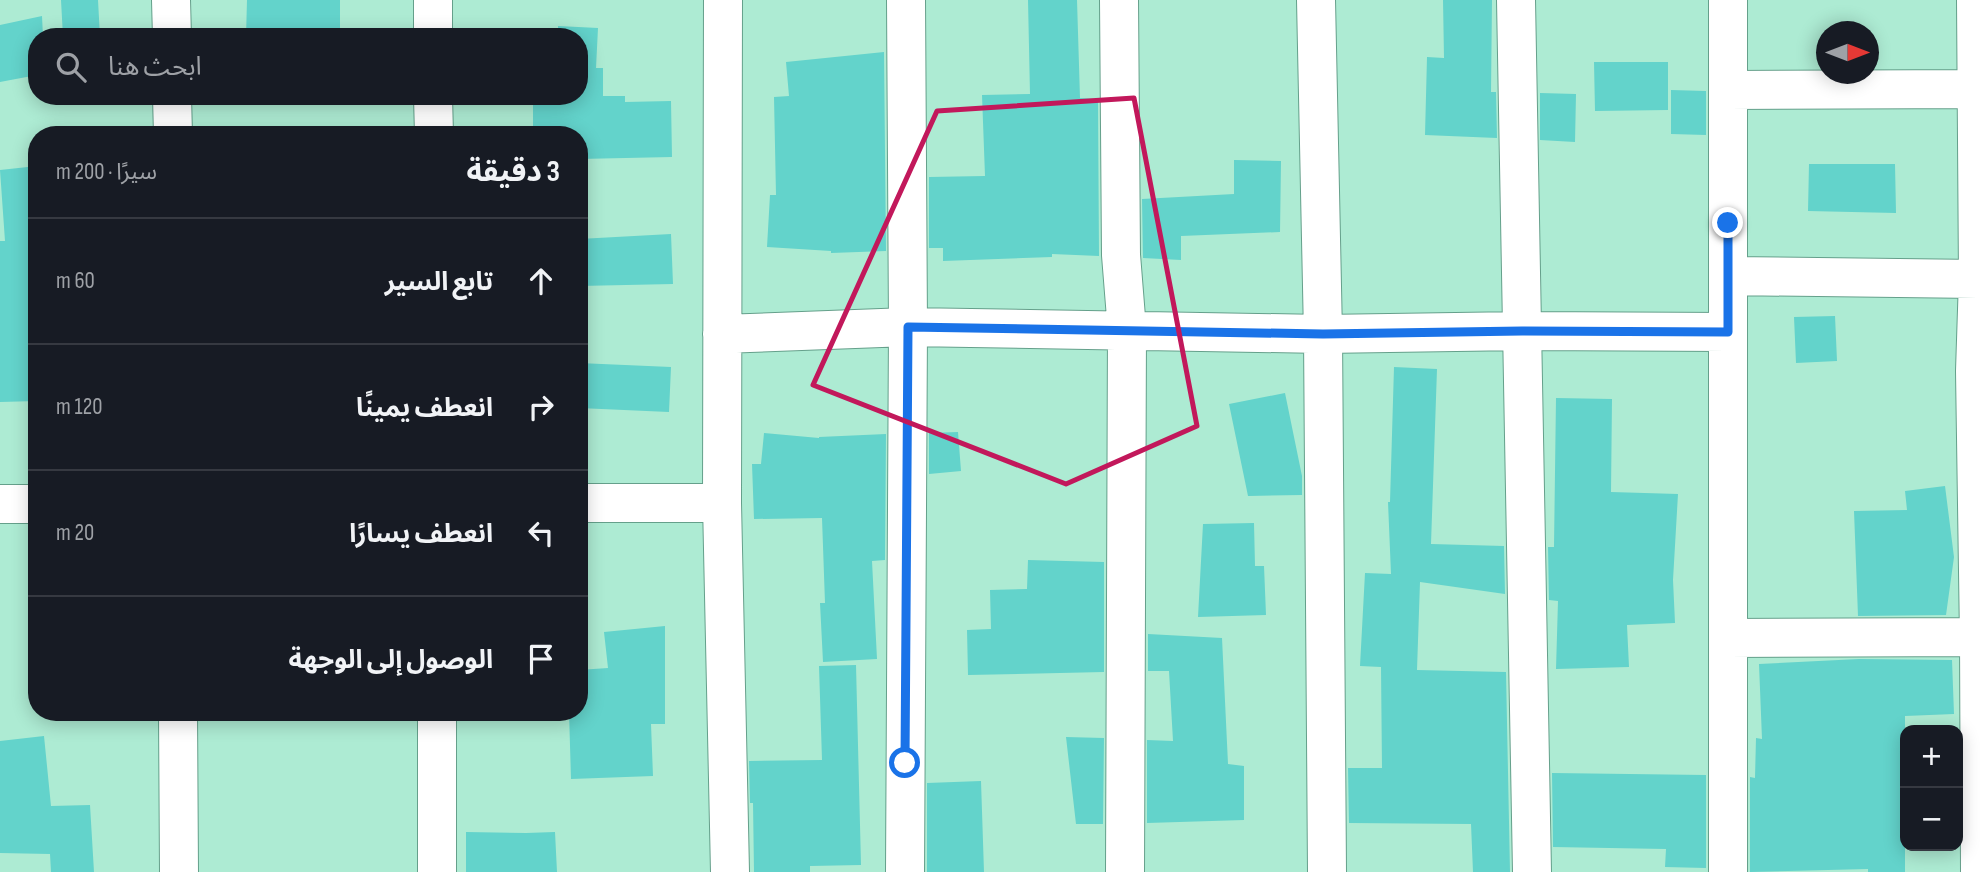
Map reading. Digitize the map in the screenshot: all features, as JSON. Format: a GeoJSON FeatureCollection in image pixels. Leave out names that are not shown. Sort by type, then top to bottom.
{"type":"FeatureCollection","features":[{"type":"Feature","properties":{"kind":"street"},"geometry":{"type":"LineString","coordinates":[[172,0],[172,28]]}},
{"type":"Feature","properties":{"kind":"street"},"geometry":{"type":"LineString","coordinates":[[432,0],[433,28]]}},
{"type":"Feature","properties":{"kind":"street"},"geometry":{"type":"LineString","coordinates":[[723,0],[722,503],[730,872]]}},
{"type":"Feature","properties":{"kind":"street"},"geometry":{"type":"LineString","coordinates":[[905,872],[908,327],[906,0]]}},
{"type":"Feature","properties":{"kind":"street"},"geometry":{"type":"LineString","coordinates":[[1119,0],[1121,255],[1127,330],[1125,872]]}},
{"type":"Feature","properties":{"kind":"street"},"geometry":{"type":"LineString","coordinates":[[1316,0],[1323,334],[1326,872]]}},
{"type":"Feature","properties":{"kind":"street"},"geometry":{"type":"LineString","coordinates":[[1516,0],[1532,872]]}},
{"type":"Feature","properties":{"kind":"street"},"geometry":{"type":"LineString","coordinates":[[1728,0],[1728,872]]}},
{"type":"Feature","properties":{"kind":"street"},"geometry":{"type":"LineString","coordinates":[[1976,0],[1980,89],[1980,872]]}},
{"type":"Feature","properties":{"kind":"street"},"geometry":{"type":"LineString","coordinates":[[1728,90],[1980,89]]}},
{"type":"Feature","properties":{"kind":"street"},"geometry":{"type":"LineString","coordinates":[[173,105],[173,126]]}},
{"type":"Feature","properties":{"kind":"street"},"geometry":{"type":"LineString","coordinates":[[433,105],[434,126]]}},
{"type":"Feature","properties":{"kind":"street"},"geometry":{"type":"LineString","coordinates":[[1728,276],[1978,279]]}},
{"type":"Feature","properties":{"kind":"street"},"geometry":{"type":"LineString","coordinates":[[722,334],[908,327],[1323,334],[1728,332]]}},
{"type":"Feature","properties":{"kind":"street"},"geometry":{"type":"LineString","coordinates":[[588,503],[722,503]]}},
{"type":"Feature","properties":{"kind":"street"},"geometry":{"type":"LineString","coordinates":[[0,505],[28,505]]}},
{"type":"Feature","properties":{"kind":"street"},"geometry":{"type":"LineString","coordinates":[[1728,638],[1982,637]]}},
{"type":"Feature","properties":{"kind":"street"},"geometry":{"type":"LineString","coordinates":[[178,721],[179,872]]}},
{"type":"Feature","properties":{"kind":"street"},"geometry":{"type":"LineString","coordinates":[[437,721],[437,872]]}},
{"type":"Feature","properties":{"kind":"highlighted area"},"geometry":{"type":"Polygon","coordinates":[[[1134,98],[1197,426],[1066,484],[813,385],[937,111],[1134,98]]]}},
{"type":"Feature","properties":{"kind":"building"},"geometry":{"type":"Polygon","coordinates":[[[61,0],[98,0],[100,28],[63,28],[61,0]]]}},
{"type":"Feature","properties":{"kind":"building"},"geometry":{"type":"Polygon","coordinates":[[[247,0],[340,0],[340,28],[246,28],[247,0]]]}},
{"type":"Feature","properties":{"kind":"building"},"geometry":{"type":"Polygon","coordinates":[[[1028,0],[1077,0],[1080,98],[1098,99],[1099,256],[1052,254],[1052,257],[943,261],[943,248],[929,248],[929,177],[985,176],[982,95],[1030,94],[1028,0]]]}},
{"type":"Feature","properties":{"kind":"building"},"geometry":{"type":"Polygon","coordinates":[[[1443,0],[1492,0],[1491,92],[1496,92],[1497,138],[1425,135],[1427,57],[1444,58],[1443,0]]]}},
{"type":"Feature","properties":{"kind":"building"},"geometry":{"type":"Polygon","coordinates":[[[42,16],[43,28],[28,28],[28,77],[0,82],[0,25],[42,16]]]}},
{"type":"Feature","properties":{"kind":"building"},"geometry":{"type":"Polygon","coordinates":[[[558,26],[598,28],[596,68],[603,68],[603,96],[625,96],[625,102],[671,101],[672,157],[588,159],[588,126],[533,126],[533,105],[588,105],[588,28],[558,26]]]}},
{"type":"Feature","properties":{"kind":"building"},"geometry":{"type":"Polygon","coordinates":[[[884,52],[886,251],[831,253],[767,247],[770,195],[776,195],[774,97],[789,96],[786,62],[884,52]]]}},
{"type":"Feature","properties":{"kind":"building"},"geometry":{"type":"Polygon","coordinates":[[[1594,62],[1668,62],[1668,110],[1595,111],[1594,62]]]}},
{"type":"Feature","properties":{"kind":"building"},"geometry":{"type":"Polygon","coordinates":[[[1671,90],[1706,91],[1706,135],[1671,134],[1671,90]]]}},
{"type":"Feature","properties":{"kind":"building"},"geometry":{"type":"Polygon","coordinates":[[[1540,93],[1576,94],[1575,142],[1540,140],[1540,93]]]}},
{"type":"Feature","properties":{"kind":"building"},"geometry":{"type":"Polygon","coordinates":[[[1234,160],[1281,161],[1280,232],[1181,236],[1181,260],[1143,258],[1142,199],[1234,194],[1234,160]]]}},
{"type":"Feature","properties":{"kind":"building"},"geometry":{"type":"Polygon","coordinates":[[[1809,164],[1895,164],[1896,213],[1808,211],[1809,164]]]}},
{"type":"Feature","properties":{"kind":"building"},"geometry":{"type":"Polygon","coordinates":[[[28,167],[28,401],[0,402],[0,241],[5,241],[0,170],[28,167]]]}},
{"type":"Feature","properties":{"kind":"building"},"geometry":{"type":"Polygon","coordinates":[[[671,234],[673,284],[588,286],[588,239],[671,234]]]}},
{"type":"Feature","properties":{"kind":"building"},"geometry":{"type":"Polygon","coordinates":[[[1835,316],[1837,361],[1796,363],[1794,317],[1835,316]]]}},
{"type":"Feature","properties":{"kind":"building"},"geometry":{"type":"Polygon","coordinates":[[[588,363],[671,367],[669,412],[588,408],[588,363]]]}},
{"type":"Feature","properties":{"kind":"building"},"geometry":{"type":"Polygon","coordinates":[[[1394,367],[1437,369],[1431,544],[1504,546],[1505,594],[1420,582],[1417,670],[1506,672],[1510,872],[1473,872],[1471,824],[1349,823],[1348,768],[1382,768],[1381,667],[1360,666],[1365,573],[1391,574],[1388,502],[1394,367]]]}},
{"type":"Feature","properties":{"kind":"building"},"geometry":{"type":"Polygon","coordinates":[[[1285,393],[1302,476],[1302,495],[1248,496],[1229,404],[1285,393]]]}},
{"type":"Feature","properties":{"kind":"building"},"geometry":{"type":"Polygon","coordinates":[[[1556,398],[1612,399],[1611,492],[1678,494],[1673,580],[1675,623],[1627,625],[1629,667],[1556,669],[1558,601],[1549,600],[1548,547],[1554,547],[1556,398]]]}},
{"type":"Feature","properties":{"kind":"building"},"geometry":{"type":"Polygon","coordinates":[[[958,432],[961,471],[929,474],[929,433],[958,432]]]}},
{"type":"Feature","properties":{"kind":"building"},"geometry":{"type":"Polygon","coordinates":[[[764,433],[819,438],[886,434],[885,560],[872,561],[877,659],[823,662],[820,603],[825,603],[822,518],[754,519],[752,464],[761,464],[764,433]]]}},
{"type":"Feature","properties":{"kind":"building"},"geometry":{"type":"Polygon","coordinates":[[[1945,486],[1954,557],[1946,615],[1858,616],[1854,511],[1907,510],[1905,491],[1945,486]]]}},
{"type":"Feature","properties":{"kind":"building"},"geometry":{"type":"Polygon","coordinates":[[[1254,523],[1255,566],[1264,566],[1266,615],[1198,617],[1203,524],[1254,523]]]}},
{"type":"Feature","properties":{"kind":"building"},"geometry":{"type":"Polygon","coordinates":[[[1028,560],[1104,562],[1104,672],[968,675],[967,630],[991,629],[990,590],[1027,589],[1028,560]]]}},
{"type":"Feature","properties":{"kind":"building"},"geometry":{"type":"Polygon","coordinates":[[[665,626],[665,724],[651,724],[653,776],[571,779],[569,721],[588,721],[588,669],[608,668],[604,632],[665,626]]]}},
{"type":"Feature","properties":{"kind":"building"},"geometry":{"type":"Polygon","coordinates":[[[1148,634],[1222,638],[1228,764],[1244,766],[1244,820],[1147,823],[1147,740],[1173,741],[1169,671],[1148,671],[1148,634]]]}},
{"type":"Feature","properties":{"kind":"building"},"geometry":{"type":"Polygon","coordinates":[[[1859,659],[1952,660],[1954,714],[1905,716],[1905,725],[1900,725],[1900,851],[1905,851],[1905,872],[1868,872],[1868,869],[1750,872],[1750,777],[1755,778],[1756,738],[1762,739],[1759,664],[1859,659]]]}},
{"type":"Feature","properties":{"kind":"building"},"geometry":{"type":"Polygon","coordinates":[[[856,665],[861,865],[810,866],[810,872],[754,872],[753,803],[750,803],[749,761],[822,760],[819,666],[856,665]]]}},
{"type":"Feature","properties":{"kind":"building"},"geometry":{"type":"Polygon","coordinates":[[[44,736],[51,806],[90,805],[94,872],[51,872],[50,854],[0,853],[0,741],[44,736]]]}},
{"type":"Feature","properties":{"kind":"building"},"geometry":{"type":"Polygon","coordinates":[[[1066,737],[1104,738],[1103,824],[1076,824],[1066,737]]]}},
{"type":"Feature","properties":{"kind":"building"},"geometry":{"type":"Polygon","coordinates":[[[1552,773],[1706,775],[1706,868],[1665,867],[1666,849],[1553,847],[1552,773]]]}},
{"type":"Feature","properties":{"kind":"building"},"geometry":{"type":"Polygon","coordinates":[[[981,781],[984,872],[927,872],[927,783],[981,781]]]}},
{"type":"Feature","properties":{"kind":"building"},"geometry":{"type":"Polygon","coordinates":[[[466,832],[555,832],[557,872],[466,872],[466,832]]]}},
{"type":"Feature","properties":{"kind":"route"},"geometry":{"type":"LineString","coordinates":[[905,763],[908,327],[1323,334],[1728,332],[1728,223]]}}]}
